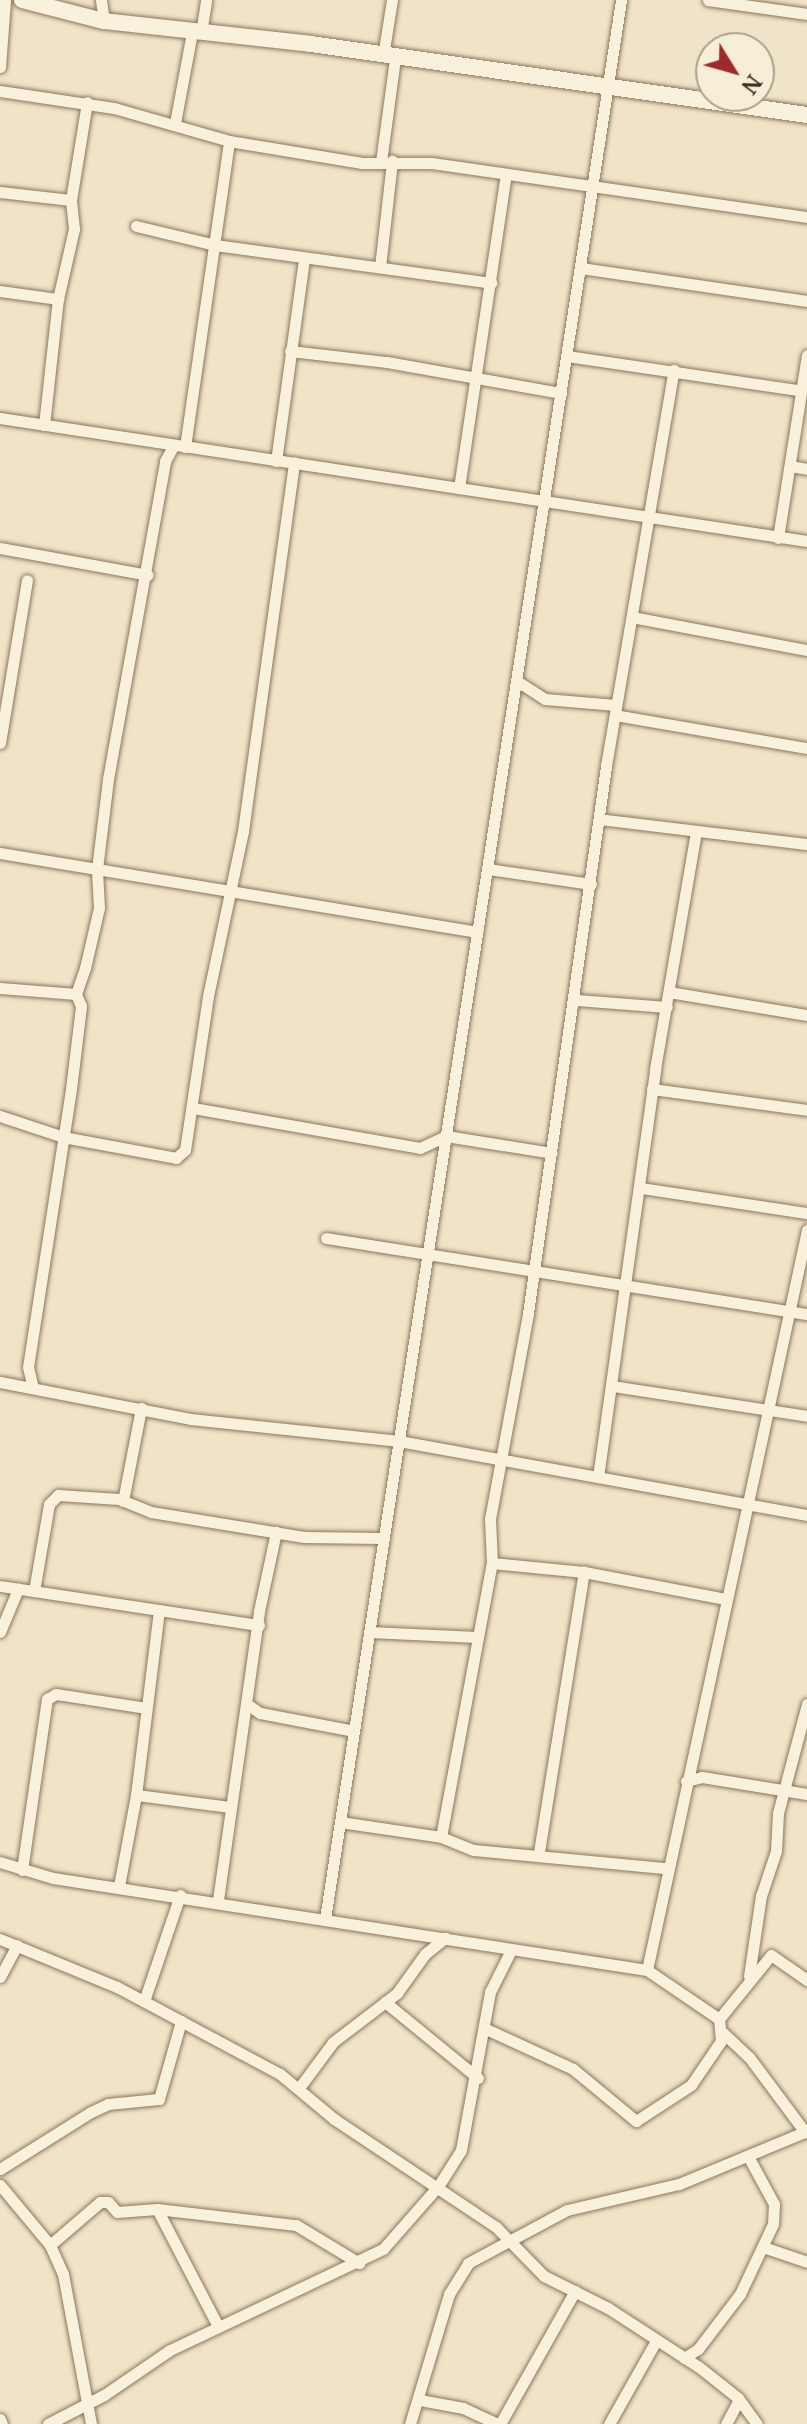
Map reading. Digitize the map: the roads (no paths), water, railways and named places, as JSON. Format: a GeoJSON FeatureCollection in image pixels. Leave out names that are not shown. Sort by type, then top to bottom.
{"type":"FeatureCollection","features":[{"type":"Feature","properties":{"kind":"street"},"geometry":{"type":"LineString","coordinates":[[0,67],[5,0]]}},
{"type":"Feature","properties":{"kind":"street"},"geometry":{"type":"LineString","coordinates":[[22,0],[104,21],[807,115]]}},
{"type":"Feature","properties":{"kind":"street"},"geometry":{"type":"LineString","coordinates":[[101,0],[104,21]]}},
{"type":"Feature","properties":{"kind":"street"},"geometry":{"type":"LineString","coordinates":[[175,123],[206,0]]}},
{"type":"Feature","properties":{"kind":"street"},"geometry":{"type":"LineString","coordinates":[[380,267],[392,0]]}},
{"type":"Feature","properties":{"kind":"street"},"geometry":{"type":"LineString","coordinates":[[325,1919],[354,1731],[375,1631],[372,1619],[384,1538],[621,0]]}},
{"type":"Feature","properties":{"kind":"street"},"geometry":{"type":"LineString","coordinates":[[708,0],[807,14]]}},
{"type":"Feature","properties":{"kind":"street"},"geometry":{"type":"LineString","coordinates":[[0,91],[87,102],[175,123],[229,141],[506,174],[807,217]]}},
{"type":"Feature","properties":{"kind":"street"},"geometry":{"type":"LineString","coordinates":[[44,425],[58,299],[74,229],[71,200],[87,102]]}},
{"type":"Feature","properties":{"kind":"street"},"geometry":{"type":"LineString","coordinates":[[32,1384],[28,1367],[63,1137],[78,1018],[76,994],[99,908],[97,869],[119,711],[148,575],[165,461],[179,446],[215,245],[229,141]]}},
{"type":"Feature","properties":{"kind":"street"},"geometry":{"type":"LineString","coordinates":[[459,488],[506,174]]}},
{"type":"Feature","properties":{"kind":"street"},"geometry":{"type":"LineString","coordinates":[[0,192],[71,200]]}},
{"type":"Feature","properties":{"kind":"street"},"geometry":{"type":"LineString","coordinates":[[136,226],[215,245],[491,283]]}},
{"type":"Feature","properties":{"kind":"street"},"geometry":{"type":"LineString","coordinates":[[276,461],[304,258]]}},
{"type":"Feature","properties":{"kind":"street"},"geometry":{"type":"LineString","coordinates":[[581,268],[807,301]]}},
{"type":"Feature","properties":{"kind":"street"},"geometry":{"type":"LineString","coordinates":[[0,291],[58,299]]}},
{"type":"Feature","properties":{"kind":"street"},"geometry":{"type":"LineString","coordinates":[[290,351],[387,362],[561,393]]}},
{"type":"Feature","properties":{"kind":"street"},"geometry":{"type":"LineString","coordinates":[[778,538],[798,390],[806,370],[807,355]]}},
{"type":"Feature","properties":{"kind":"street"},"geometry":{"type":"LineString","coordinates":[[567,356],[798,390]]}},
{"type":"Feature","properties":{"kind":"street"},"geometry":{"type":"LineString","coordinates":[[441,1837],[492,1563],[490,1519],[503,1463],[577,1000],[615,710],[674,370]]}},
{"type":"Feature","properties":{"kind":"street"},"geometry":{"type":"LineString","coordinates":[[0,418],[807,541]]}},
{"type":"Feature","properties":{"kind":"street"},"geometry":{"type":"LineString","coordinates":[[154,442],[165,461]]}},
{"type":"Feature","properties":{"kind":"street"},"geometry":{"type":"LineString","coordinates":[[0,1116],[63,1137],[176,1158],[185,1150],[208,996],[230,891],[294,463]]}},
{"type":"Feature","properties":{"kind":"street"},"geometry":{"type":"LineString","coordinates":[[790,466],[807,469]]}},
{"type":"Feature","properties":{"kind":"street"},"geometry":{"type":"LineString","coordinates":[[0,548],[148,575]]}},
{"type":"Feature","properties":{"kind":"street"},"geometry":{"type":"LineString","coordinates":[[0,743],[27,580]]}},
{"type":"Feature","properties":{"kind":"street"},"geometry":{"type":"LineString","coordinates":[[632,617],[807,650]]}},
{"type":"Feature","properties":{"kind":"street"},"geometry":{"type":"LineString","coordinates":[[517,681],[545,699],[807,748]]}},
{"type":"Feature","properties":{"kind":"street"},"geometry":{"type":"LineString","coordinates":[[599,819],[807,844]]}},
{"type":"Feature","properties":{"kind":"street"},"geometry":{"type":"LineString","coordinates":[[598,1477],[641,1188],[652,1089],[696,832]]}},
{"type":"Feature","properties":{"kind":"street"},"geometry":{"type":"LineString","coordinates":[[0,853],[478,932]]}},
{"type":"Feature","properties":{"kind":"street"},"geometry":{"type":"LineString","coordinates":[[488,869],[591,884]]}},
{"type":"Feature","properties":{"kind":"street"},"geometry":{"type":"LineString","coordinates":[[0,988],[62,996],[76,994]]}},
{"type":"Feature","properties":{"kind":"street"},"geometry":{"type":"LineString","coordinates":[[669,992],[807,1015]]}},
{"type":"Feature","properties":{"kind":"street"},"geometry":{"type":"LineString","coordinates":[[62,996],[78,1018]]}},
{"type":"Feature","properties":{"kind":"street"},"geometry":{"type":"LineString","coordinates":[[577,1000],[667,1007]]}},
{"type":"Feature","properties":{"kind":"street"},"geometry":{"type":"LineString","coordinates":[[652,1089],[807,1110]]}},
{"type":"Feature","properties":{"kind":"street"},"geometry":{"type":"LineString","coordinates":[[193,1108],[420,1148],[446,1136],[552,1153]]}},
{"type":"Feature","properties":{"kind":"street"},"geometry":{"type":"LineString","coordinates":[[641,1188],[807,1213]]}},
{"type":"Feature","properties":{"kind":"street"},"geometry":{"type":"LineString","coordinates":[[647,1970],[666,1868],[807,1230]]}},
{"type":"Feature","properties":{"kind":"street"},"geometry":{"type":"LineString","coordinates":[[326,1238],[807,1314]]}},
{"type":"Feature","properties":{"kind":"street"},"geometry":{"type":"LineString","coordinates":[[0,1382],[32,1384],[141,1408],[399,1441],[503,1463],[748,1502],[807,1515]]}},
{"type":"Feature","properties":{"kind":"street"},"geometry":{"type":"LineString","coordinates":[[612,1386],[807,1416]]}},
{"type":"Feature","properties":{"kind":"street"},"geometry":{"type":"LineString","coordinates":[[123,1501],[141,1408]]}},
{"type":"Feature","properties":{"kind":"street"},"geometry":{"type":"LineString","coordinates":[[34,1591],[53,1498],[86,1494],[123,1501],[151,1512],[326,1540],[384,1538]]}},
{"type":"Feature","properties":{"kind":"street"},"geometry":{"type":"LineString","coordinates":[[218,1900],[243,1721],[276,1532]]}},
{"type":"Feature","properties":{"kind":"street"},"geometry":{"type":"LineString","coordinates":[[492,1563],[584,1572],[725,1599]]}},
{"type":"Feature","properties":{"kind":"street"},"geometry":{"type":"LineString","coordinates":[[539,1852],[584,1572]]}},
{"type":"Feature","properties":{"kind":"street"},"geometry":{"type":"LineString","coordinates":[[0,1586],[259,1625]]}},
{"type":"Feature","properties":{"kind":"street"},"geometry":{"type":"LineString","coordinates":[[0,1632],[18,1589]]}},
{"type":"Feature","properties":{"kind":"street"},"geometry":{"type":"LineString","coordinates":[[119,1886],[136,1795],[159,1610]]}},
{"type":"Feature","properties":{"kind":"street"},"geometry":{"type":"LineString","coordinates":[[375,1631],[477,1637]]}},
{"type":"Feature","properties":{"kind":"street"},"geometry":{"type":"LineString","coordinates":[[22,1870],[47,1699],[56,1694],[146,1708]]}},
{"type":"Feature","properties":{"kind":"street"},"geometry":{"type":"LineString","coordinates":[[247,1704],[260,1713],[354,1731]]}},
{"type":"Feature","properties":{"kind":"street"},"geometry":{"type":"LineString","coordinates":[[748,1979],[784,1791],[807,1704]]}},
{"type":"Feature","properties":{"kind":"street"},"geometry":{"type":"LineString","coordinates":[[243,1721],[260,1713]]}},
{"type":"Feature","properties":{"kind":"street"},"geometry":{"type":"LineString","coordinates":[[689,1764],[702,1777]]}},
{"type":"Feature","properties":{"kind":"street"},"geometry":{"type":"LineString","coordinates":[[686,1781],[702,1777],[807,1794]]}},
{"type":"Feature","properties":{"kind":"street"},"geometry":{"type":"LineString","coordinates":[[136,1795],[230,1807]]}},
{"type":"Feature","properties":{"kind":"street"},"geometry":{"type":"LineString","coordinates":[[340,1822],[441,1837],[474,1850],[539,1852],[666,1868]]}},
{"type":"Feature","properties":{"kind":"street"},"geometry":{"type":"LineString","coordinates":[[0,1862],[22,1870],[647,1970],[720,2025],[806,2131],[749,2158],[665,2189],[567,2210],[509,2238],[468,2263],[454,2279],[420,2400],[410,2424]]}},
{"type":"Feature","properties":{"kind":"street"},"geometry":{"type":"LineString","coordinates":[[144,2001],[180,1895]]}},
{"type":"Feature","properties":{"kind":"street"},"geometry":{"type":"LineString","coordinates":[[415,1932],[425,1954]]}},
{"type":"Feature","properties":{"kind":"street"},"geometry":{"type":"LineString","coordinates":[[299,2088],[333,2042],[385,2002],[425,1954],[445,1938]]}},
{"type":"Feature","properties":{"kind":"street"},"geometry":{"type":"LineString","coordinates":[[0,1939],[144,2001],[299,2088],[334,2119],[439,2185],[509,2238],[544,2276],[575,2291],[699,2367],[739,2400],[757,2424]]}},
{"type":"Feature","properties":{"kind":"street"},"geometry":{"type":"LineString","coordinates":[[0,1977],[17,1945]]}},
{"type":"Feature","properties":{"kind":"street"},"geometry":{"type":"LineString","coordinates":[[48,2424],[218,2326],[374,2257],[439,2185],[461,2150],[478,2078],[490,1992],[511,1950]]}},
{"type":"Feature","properties":{"kind":"street"},"geometry":{"type":"LineString","coordinates":[[486,2029],[573,2069],[636,2121],[691,2085],[721,2041],[720,2025],[748,1979],[771,1955],[807,1980]]}},
{"type":"Feature","properties":{"kind":"street"},"geometry":{"type":"LineString","coordinates":[[385,2002],[478,2078]]}},
{"type":"Feature","properties":{"kind":"street"},"geometry":{"type":"LineString","coordinates":[[0,2169],[100,2108],[159,2099],[181,2021]]}},
{"type":"Feature","properties":{"kind":"street"},"geometry":{"type":"LineString","coordinates":[[684,2358],[698,2349],[740,2294],[763,2247],[774,2204],[749,2158]]}},
{"type":"Feature","properties":{"kind":"street"},"geometry":{"type":"LineString","coordinates":[[0,2185],[50,2245],[69,2293],[85,2405],[91,2424]]}},
{"type":"Feature","properties":{"kind":"street"},"geometry":{"type":"LineString","coordinates":[[50,2245],[100,2202],[108,2202],[117,2212],[157,2209],[296,2225],[359,2263]]}},
{"type":"Feature","properties":{"kind":"street"},"geometry":{"type":"LineString","coordinates":[[157,2209],[218,2326]]}},
{"type":"Feature","properties":{"kind":"street"},"geometry":{"type":"LineString","coordinates":[[763,2247],[807,2262]]}},
{"type":"Feature","properties":{"kind":"street"},"geometry":{"type":"LineString","coordinates":[[420,2400],[463,2408],[499,2424],[575,2291]]}},
{"type":"Feature","properties":{"kind":"street"},"geometry":{"type":"LineString","coordinates":[[609,2424],[656,2341]]}},
{"type":"Feature","properties":{"kind":"street"},"geometry":{"type":"LineString","coordinates":[[698,2349],[699,2367]]}},
{"type":"Feature","properties":{"kind":"street"},"geometry":{"type":"LineString","coordinates":[[726,2424],[739,2400]]}}]}
